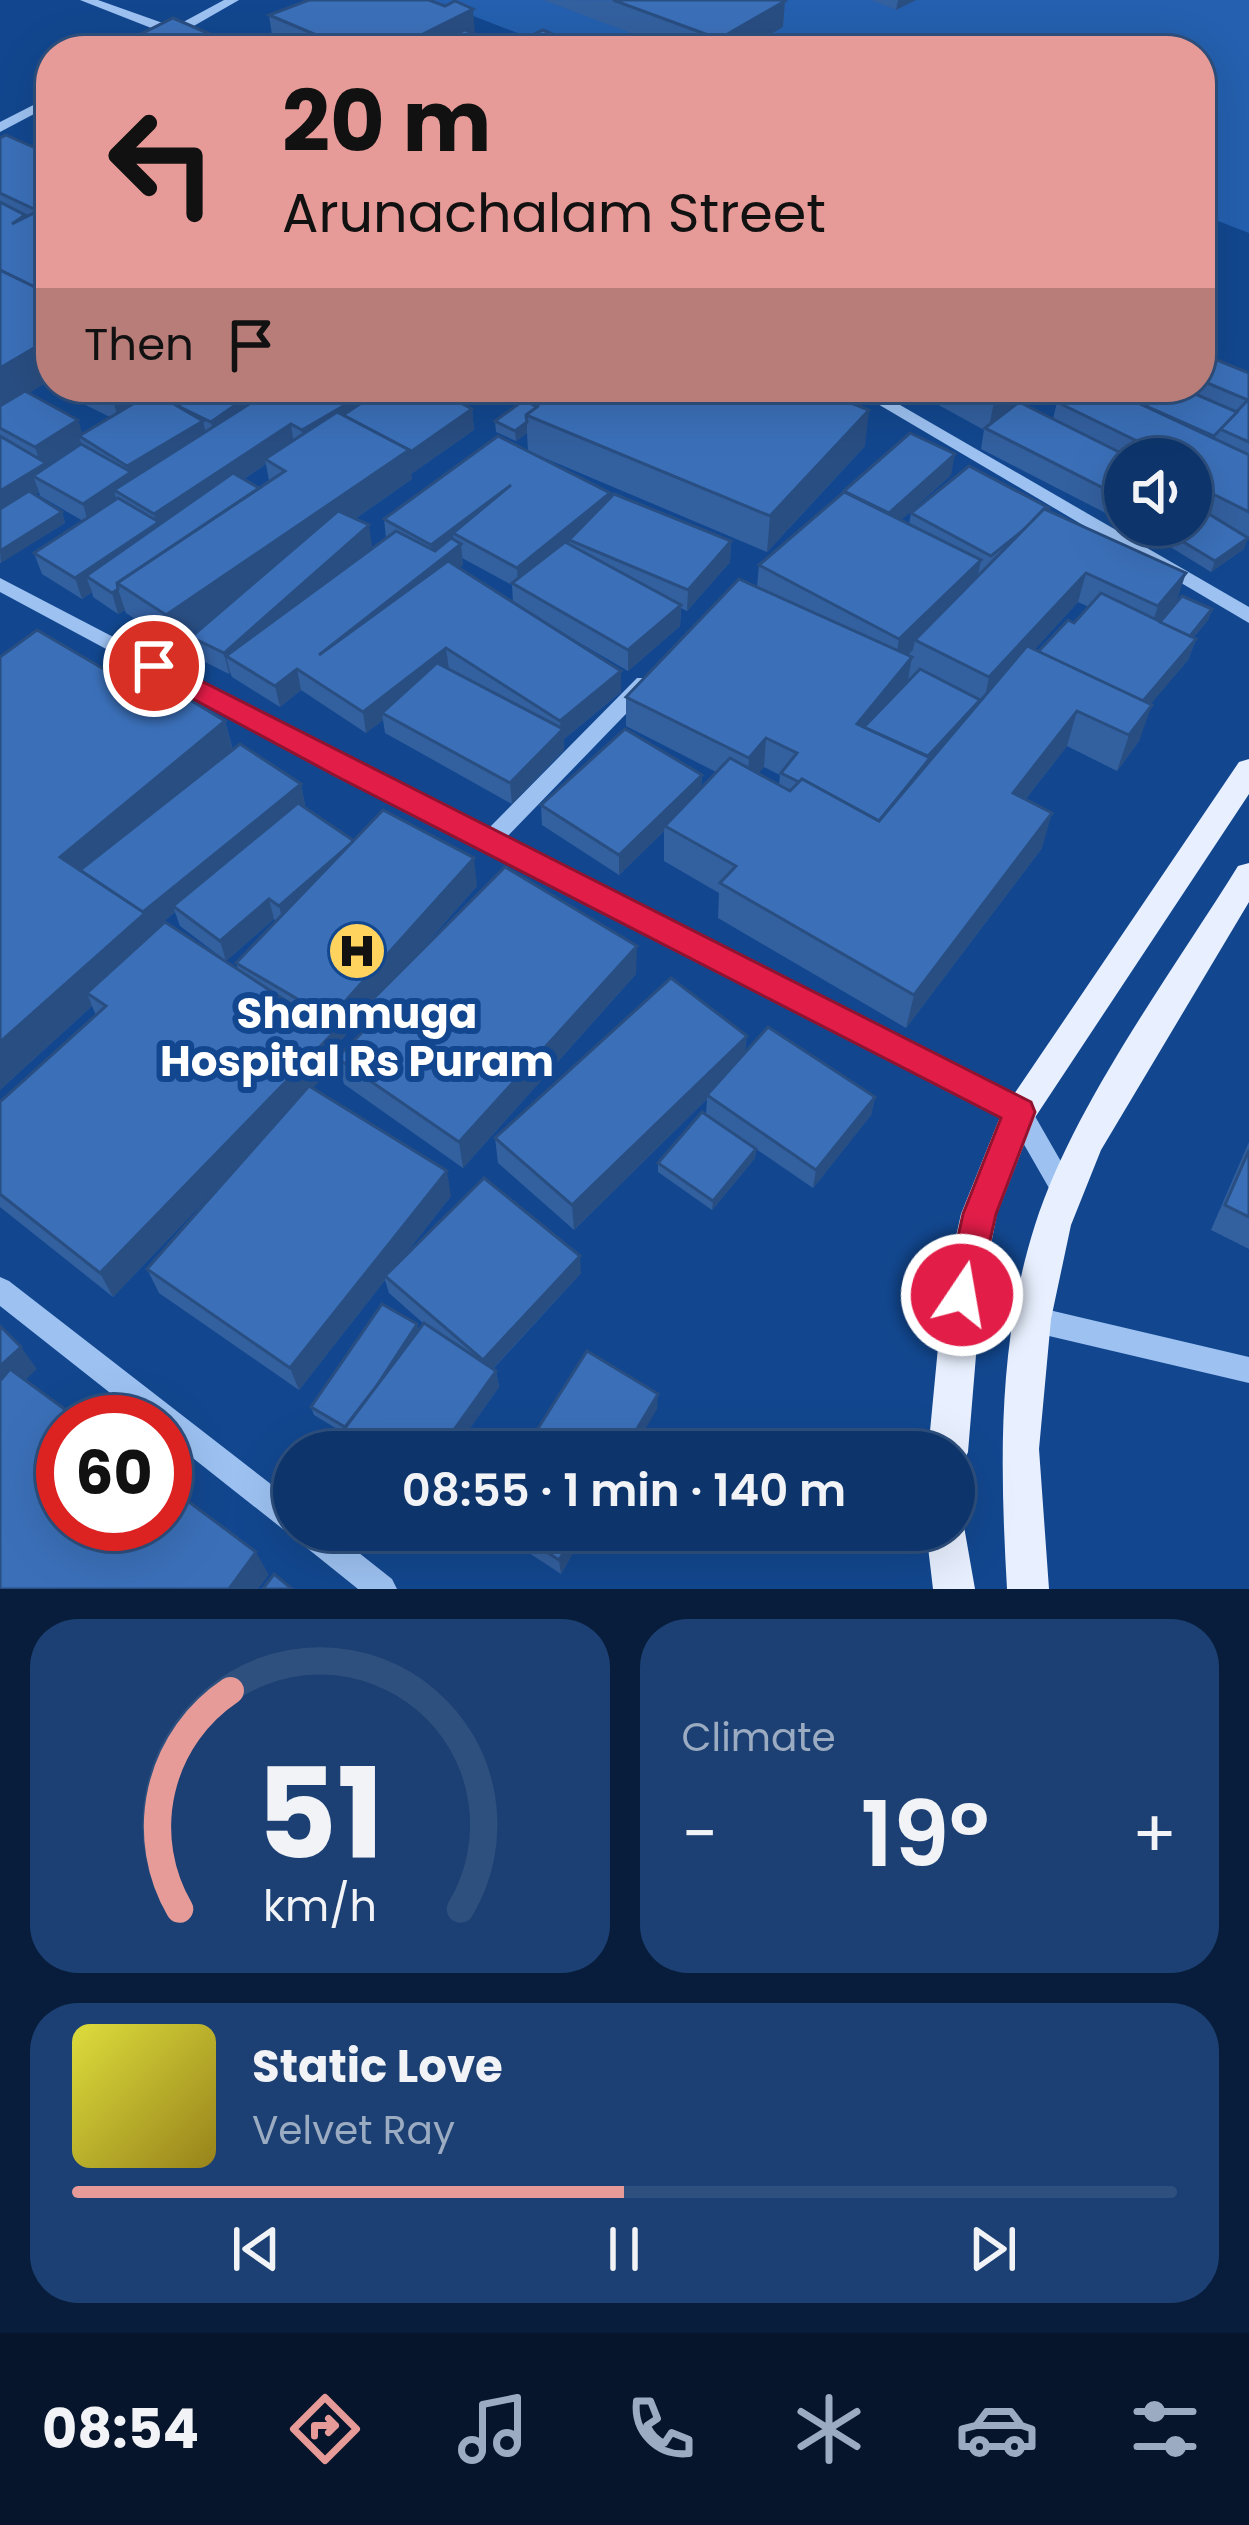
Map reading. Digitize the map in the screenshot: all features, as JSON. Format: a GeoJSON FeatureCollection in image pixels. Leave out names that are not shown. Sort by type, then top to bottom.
{"type":"FeatureCollection","features":[{"type":"Feature","properties":{"kind":"main road"},"geometry":{"type":"LineString","coordinates":[[950,1431],[962,1295],[980,1214],[1019,1112],[1249,770]]}},
{"type":"Feature","properties":{"kind":"main road"},"geometry":{"type":"LineString","coordinates":[[1028,1589],[1019,1449],[1032,1319],[1053,1225],[1086,1143],[1249,874]]}},
{"type":"Feature","properties":{"kind":"main road"},"geometry":{"type":"LineString","coordinates":[[949,1551],[954,1589]]}},
{"type":"Feature","properties":{"kind":"street"},"geometry":{"type":"LineString","coordinates":[[86,0],[187,36]]}},
{"type":"Feature","properties":{"kind":"street"},"geometry":{"type":"LineString","coordinates":[[168,36],[232,0]]}},
{"type":"Feature","properties":{"kind":"street"},"geometry":{"type":"LineString","coordinates":[[0,128],[36,108]]}},
{"type":"Feature","properties":{"kind":"street"},"geometry":{"type":"LineString","coordinates":[[883,402],[1249,616]]}},
{"type":"Feature","properties":{"kind":"street"},"geometry":{"type":"LineString","coordinates":[[0,584],[1019,1112],[1066,1195]]}},
{"type":"Feature","properties":{"kind":"street"},"geometry":{"type":"LineString","coordinates":[[489,841],[652,675]]}},
{"type":"Feature","properties":{"kind":"street"},"geometry":{"type":"LineString","coordinates":[[0,1290],[273,1504]]}},
{"type":"Feature","properties":{"kind":"street"},"geometry":{"type":"LineString","coordinates":[[962,1295],[1032,1319],[1249,1370]]}},
{"type":"Feature","properties":{"kind":"street"},"geometry":{"type":"LineString","coordinates":[[334,1551],[382,1589]]}},
{"type":"Feature","properties":{"kind":"shaded area"},"geometry":{"type":"Polygon","coordinates":[[[432,0],[1249,0],[1249,233],[1215,220],[1215,36],[525,36],[432,0]]]}},
{"type":"Feature","properties":{"kind":"building"},"geometry":{"type":"Polygon","coordinates":[[[309,0],[429,0],[445,6],[455,1],[473,9],[419,36],[319,36],[269,15],[309,0]]]}},
{"type":"Feature","properties":{"kind":"building"},"geometry":{"type":"Polygon","coordinates":[[[613,0],[785,1],[724,36],[711,36],[613,0]]]}},
{"type":"Feature","properties":{"kind":"building"},"geometry":{"type":"Polygon","coordinates":[[[173,18],[214,36],[137,36],[173,18]]]}},
{"type":"Feature","properties":{"kind":"building"},"geometry":{"type":"Polygon","coordinates":[[[6,135],[36,148],[36,210],[0,193],[0,138],[6,135]]]}},
{"type":"Feature","properties":{"kind":"building"},"geometry":{"type":"Polygon","coordinates":[[[0,202],[25,215],[12,224],[36,212],[36,288],[0,270],[0,202]]]}},
{"type":"Feature","properties":{"kind":"building"},"geometry":{"type":"Polygon","coordinates":[[[0,270],[36,288],[36,347],[0,368],[0,270]]]}},
{"type":"Feature","properties":{"kind":"building"},"geometry":{"type":"Polygon","coordinates":[[[1215,359],[1249,373],[1249,442],[1220,429],[1248,400],[1215,386],[1215,359]]]}},
{"type":"Feature","properties":{"kind":"building"},"geometry":{"type":"Polygon","coordinates":[[[25,391],[36,402],[78,420],[35,447],[0,428],[0,406],[25,391]]]}},
{"type":"Feature","properties":{"kind":"building"},"geometry":{"type":"Polygon","coordinates":[[[136,402],[170,402],[203,421],[127,466],[79,436],[136,402]]]}},
{"type":"Feature","properties":{"kind":"building"},"geometry":{"type":"Polygon","coordinates":[[[184,402],[240,402],[211,422],[178,406],[184,402]]]}},
{"type":"Feature","properties":{"kind":"building"},"geometry":{"type":"Polygon","coordinates":[[[252,402],[350,402],[302,430],[291,424],[154,514],[114,490],[252,402]]]}},
{"type":"Feature","properties":{"kind":"building"},"geometry":{"type":"Polygon","coordinates":[[[363,402],[459,402],[472,409],[409,453],[343,415],[363,402]]]}},
{"type":"Feature","properties":{"kind":"building"},"geometry":{"type":"Polygon","coordinates":[[[521,402],[537,407],[515,431],[495,421],[521,402]]]}},
{"type":"Feature","properties":{"kind":"building"},"geometry":{"type":"Polygon","coordinates":[[[541,402],[848,402],[869,410],[770,516],[526,415],[541,402]]]}},
{"type":"Feature","properties":{"kind":"building"},"geometry":{"type":"Polygon","coordinates":[[[1019,402],[1104,444],[1104,488],[985,428],[1019,402]]]}},
{"type":"Feature","properties":{"kind":"building"},"geometry":{"type":"Polygon","coordinates":[[[1057,402],[1136,402],[1249,455],[1249,512],[1212,494],[1212,438],[1131,438],[1057,402]]]}},
{"type":"Feature","properties":{"kind":"building"},"geometry":{"type":"Polygon","coordinates":[[[1150,402],[1214,402],[1237,412],[1214,436],[1146,406],[1150,402]]]}},
{"type":"Feature","properties":{"kind":"building"},"geometry":{"type":"Polygon","coordinates":[[[337,412],[409,450],[166,615],[117,583],[285,471],[265,459],[337,412]]]}},
{"type":"Feature","properties":{"kind":"building"},"geometry":{"type":"Polygon","coordinates":[[[910,433],[955,454],[889,513],[844,491],[910,433]]]}},
{"type":"Feature","properties":{"kind":"building"},"geometry":{"type":"Polygon","coordinates":[[[0,436],[46,463],[0,491],[0,436]]]}},
{"type":"Feature","properties":{"kind":"building"},"geometry":{"type":"Polygon","coordinates":[[[498,436],[610,493],[517,568],[453,533],[511,485],[431,545],[384,519],[498,436]]]}},
{"type":"Feature","properties":{"kind":"building"},"geometry":{"type":"Polygon","coordinates":[[[81,444],[131,472],[83,504],[33,476],[81,444]]]}},
{"type":"Feature","properties":{"kind":"building"},"geometry":{"type":"Polygon","coordinates":[[[969,466],[1049,508],[991,556],[911,513],[969,466]]]}},
{"type":"Feature","properties":{"kind":"building"},"geometry":{"type":"Polygon","coordinates":[[[233,473],[259,488],[117,583],[112,593],[86,576],[233,473]]]}},
{"type":"Feature","properties":{"kind":"building"},"geometry":{"type":"Polygon","coordinates":[[[29,491],[62,512],[0,551],[0,509],[29,491]]]}},
{"type":"Feature","properties":{"kind":"building"},"geometry":{"type":"Polygon","coordinates":[[[844,492],[981,560],[899,639],[759,565],[844,492]]]}},
{"type":"Feature","properties":{"kind":"building"},"geometry":{"type":"Polygon","coordinates":[[[614,494],[731,541],[688,590],[569,540],[614,494]]]}},
{"type":"Feature","properties":{"kind":"building"},"geometry":{"type":"Polygon","coordinates":[[[118,498],[159,522],[75,578],[34,553],[118,498]]]}},
{"type":"Feature","properties":{"kind":"building"},"geometry":{"type":"Polygon","coordinates":[[[1044,509],[1104,536],[1104,546],[1126,546],[1186,573],[1158,606],[1086,573],[989,677],[915,640],[1044,509]]]}},
{"type":"Feature","properties":{"kind":"building"},"geometry":{"type":"Polygon","coordinates":[[[338,511],[369,525],[224,653],[191,637],[338,511]]]}},
{"type":"Feature","properties":{"kind":"building"},"geometry":{"type":"Polygon","coordinates":[[[1212,516],[1248,538],[1215,561],[1190,546],[1212,546],[1212,516]]]}},
{"type":"Feature","properties":{"kind":"building"},"geometry":{"type":"Polygon","coordinates":[[[396,531],[435,551],[451,538],[461,544],[319,655],[448,561],[621,671],[560,721],[446,648],[363,712],[297,669],[275,686],[226,656],[396,531]]]}},
{"type":"Feature","properties":{"kind":"building"},"geometry":{"type":"Polygon","coordinates":[[[565,542],[681,605],[628,650],[512,583],[565,542]]]}},
{"type":"Feature","properties":{"kind":"building"},"geometry":{"type":"Polygon","coordinates":[[[739,579],[912,657],[857,724],[930,758],[879,821],[802,779],[799,782],[781,773],[797,753],[766,738],[749,758],[626,697],[739,579]]]}},
{"type":"Feature","properties":{"kind":"building"},"geometry":{"type":"Polygon","coordinates":[[[1101,593],[1196,639],[1143,701],[1038,652],[1101,593]]]}},
{"type":"Feature","properties":{"kind":"building"},"geometry":{"type":"Polygon","coordinates":[[[1182,596],[1212,609],[1190,636],[1160,622],[1182,596]]]}},
{"type":"Feature","properties":{"kind":"building"},"geometry":{"type":"Polygon","coordinates":[[[37,630],[155,699],[170,688],[225,721],[60,857],[145,913],[0,1042],[0,657],[37,630]]]}},
{"type":"Feature","properties":{"kind":"building"},"geometry":{"type":"Polygon","coordinates":[[[1027,646],[1152,705],[1129,735],[1077,711],[1013,793],[1052,813],[914,995],[720,883],[736,866],[665,826],[730,758],[790,791],[802,779],[879,821],[1027,646]]]}},
{"type":"Feature","properties":{"kind":"building"},"geometry":{"type":"Polygon","coordinates":[[[437,663],[563,729],[510,783],[382,713],[437,663]]]}},
{"type":"Feature","properties":{"kind":"building"},"geometry":{"type":"Polygon","coordinates":[[[920,669],[980,700],[928,756],[864,727],[920,669]]]}},
{"type":"Feature","properties":{"kind":"building"},"geometry":{"type":"Polygon","coordinates":[[[625,729],[702,775],[619,855],[541,805],[625,729]]]}},
{"type":"Feature","properties":{"kind":"building"},"geometry":{"type":"Polygon","coordinates":[[[240,744],[301,784],[143,912],[80,870],[240,744]]]}},
{"type":"Feature","properties":{"kind":"building"},"geometry":{"type":"Polygon","coordinates":[[[298,803],[354,841],[279,906],[269,899],[220,941],[173,906],[298,803]]]}},
{"type":"Feature","properties":{"kind":"building"},"geometry":{"type":"Polygon","coordinates":[[[383,810],[474,858],[330,1018],[236,963],[383,810]]]}},
{"type":"Feature","properties":{"kind":"building"},"geometry":{"type":"Polygon","coordinates":[[[505,867],[637,946],[459,1142],[337,1058],[380,1014],[367,1005],[505,867]]]}},
{"type":"Feature","properties":{"kind":"building"},"geometry":{"type":"Polygon","coordinates":[[[165,922],[334,1032],[100,1273],[0,1194],[0,1102],[106,1006],[87,993],[165,922]]]}},
{"type":"Feature","properties":{"kind":"building"},"geometry":{"type":"Polygon","coordinates":[[[671,978],[747,1036],[572,1205],[495,1138],[671,978]]]}},
{"type":"Feature","properties":{"kind":"building"},"geometry":{"type":"Polygon","coordinates":[[[768,1027],[875,1097],[816,1170],[707,1095],[768,1027]]]}},
{"type":"Feature","properties":{"kind":"building"},"geometry":{"type":"Polygon","coordinates":[[[309,1086],[447,1171],[290,1368],[147,1269],[309,1086]]]}},
{"type":"Feature","properties":{"kind":"building"},"geometry":{"type":"Polygon","coordinates":[[[702,1112],[756,1149],[713,1201],[658,1163],[702,1112]]]}},
{"type":"Feature","properties":{"kind":"building"},"geometry":{"type":"Polygon","coordinates":[[[1249,1150],[1249,1217],[1225,1205],[1249,1150]]]}},
{"type":"Feature","properties":{"kind":"building"},"geometry":{"type":"Polygon","coordinates":[[[484,1178],[580,1256],[483,1360],[385,1276],[484,1178]]]}},
{"type":"Feature","properties":{"kind":"building"},"geometry":{"type":"Polygon","coordinates":[[[382,1304],[417,1324],[345,1427],[311,1407],[382,1304]]]}},
{"type":"Feature","properties":{"kind":"building"},"geometry":{"type":"Polygon","coordinates":[[[424,1323],[496,1371],[453,1431],[345,1428],[424,1323]]]}},
{"type":"Feature","properties":{"kind":"building"},"geometry":{"type":"Polygon","coordinates":[[[0,1326],[21,1347],[0,1366],[0,1326]]]}},
{"type":"Feature","properties":{"kind":"building"},"geometry":{"type":"Polygon","coordinates":[[[587,1351],[658,1394],[636,1431],[536,1431],[587,1351]]]}},
{"type":"Feature","properties":{"kind":"building"},"geometry":{"type":"Polygon","coordinates":[[[10,1369],[45,1395],[36,1395],[36,1551],[192,1551],[192,1504],[256,1552],[229,1589],[0,1589],[0,1381],[10,1369]]]}},
{"type":"Feature","properties":{"kind":"building"},"geometry":{"type":"Polygon","coordinates":[[[274,1574],[292,1589],[263,1589],[274,1574]]]}},
{"type":"Feature","properties":{"kind":"place","name":"Shanmuga Hospital Rs Puram"},"geometry":{"type":"Point","coordinates":[357,951]}},
{"type":"Feature","properties":{"kind":"route"},"geometry":{"type":"LineString","coordinates":[[154,666],[1019,1112],[980,1214],[962,1295]]}}]}
